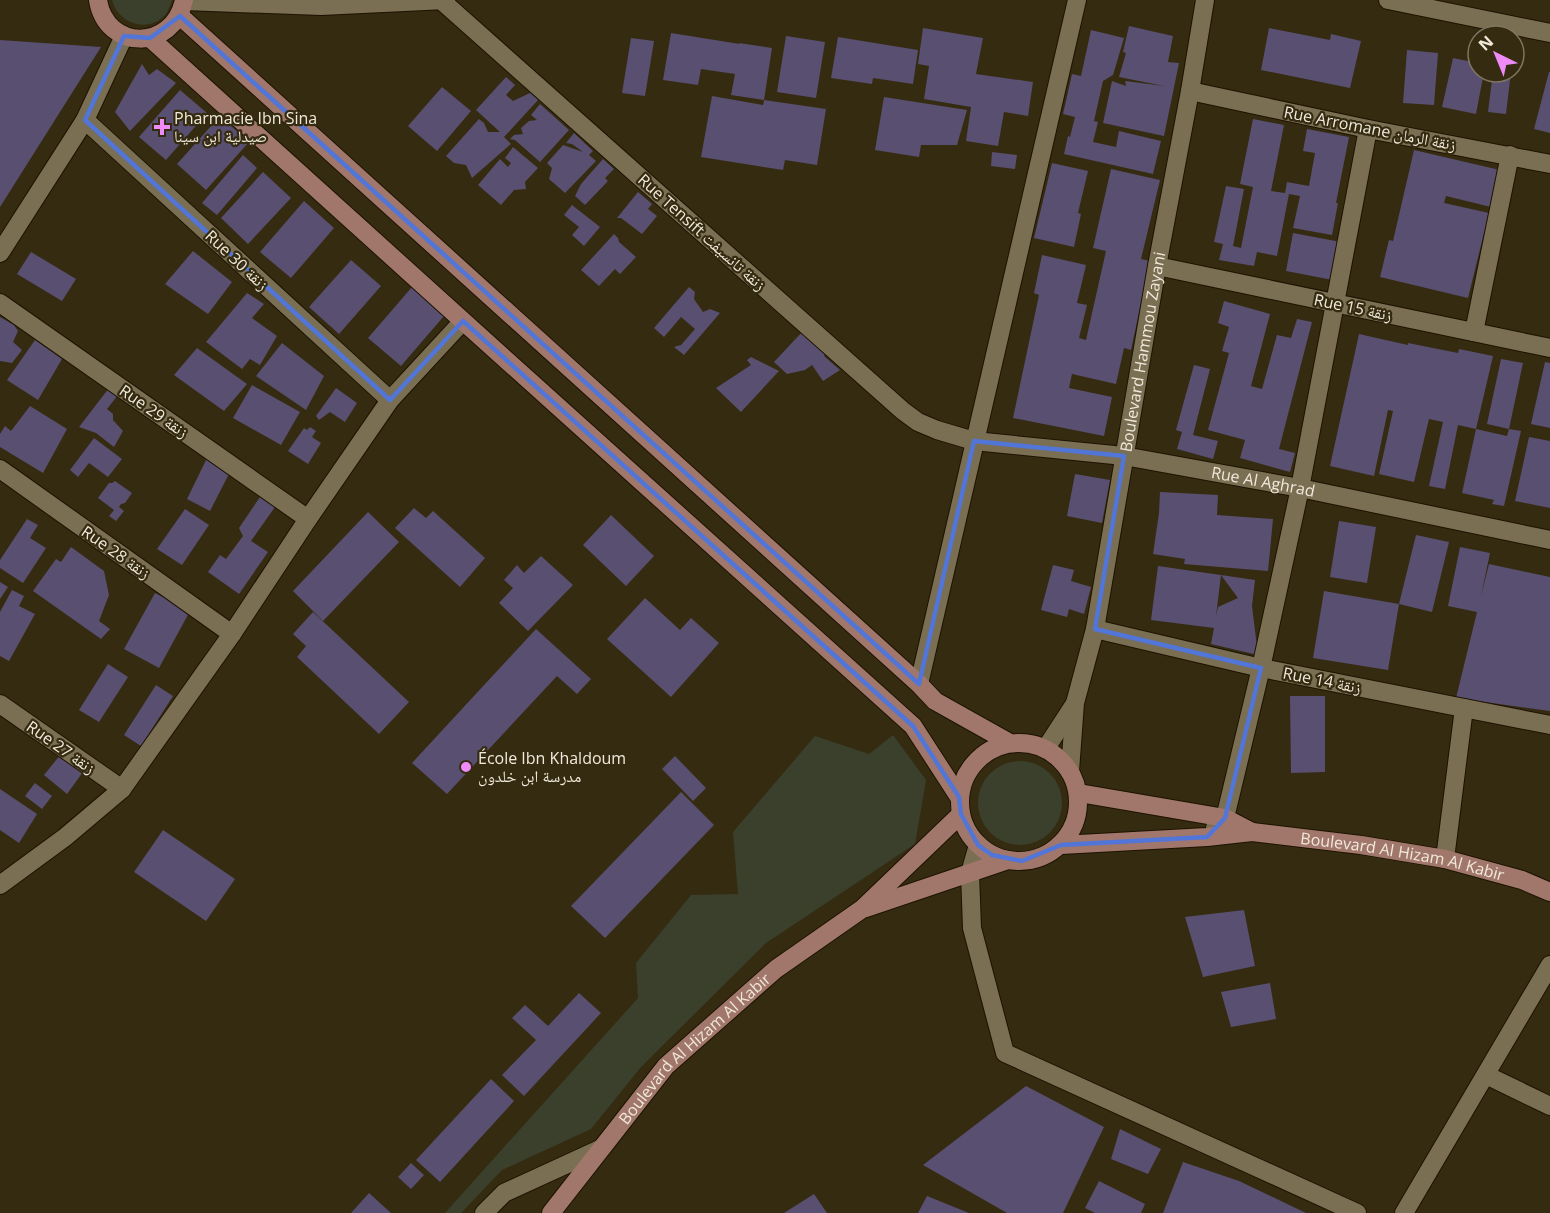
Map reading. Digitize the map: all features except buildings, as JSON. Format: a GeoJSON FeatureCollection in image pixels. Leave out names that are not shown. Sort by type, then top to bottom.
{"type":"FeatureCollection","features":[{"type":"Feature","properties":{"kind":"main road"},"geometry":{"type":"LineString","coordinates":[[98,0],[104,18],[113,28],[124,36],[137,39],[150,38],[172,26],[183,6],[919,684],[934,701],[1010,742]]}},
{"type":"Feature","properties":{"kind":"main road"},"geometry":{"type":"LineString","coordinates":[[150,38],[913,726],[960,805],[967,830],[978,845],[992,855],[1008,860],[1036,859],[1060,845],[1076,821],[1079,807],[1075,781],[1060,758],[1046,748],[1029,743],[1010,742],[991,749],[975,761],[964,777],[960,805]]}},
{"type":"Feature","properties":{"kind":"main road","name":"Boulevard Al Hizam Al Kabir"},"geometry":{"type":"LineString","coordinates":[[1078,793],[1225,818],[1252,832]]}},
{"type":"Feature","properties":{"kind":"main road","name":"Boulevard Al Hizam Al Kabir"},"geometry":{"type":"LineString","coordinates":[[551,1213],[666,1066],[776,969],[862,909],[960,805]]}},
{"type":"Feature","properties":{"kind":"main road","name":"Boulevard Al Hizam Al Kabir"},"geometry":{"type":"LineString","coordinates":[[1060,845],[1207,837],[1252,832],[1360,845],[1445,859],[1522,880],[1550,892]]}},
{"type":"Feature","properties":{"kind":"main road","name":"Boulevard Al Hizam Al Kabir"},"geometry":{"type":"LineString","coordinates":[[862,909],[1008,860]]}},
{"type":"Feature","properties":{"kind":"street"},"geometry":{"type":"LineString","coordinates":[[183,6],[444,0]]}},
{"type":"Feature","properties":{"kind":"street","name":"Rue Tensift زنقة تانسيفت"},"geometry":{"type":"LineString","coordinates":[[444,0],[903,411],[918,422],[974,441]]}},
{"type":"Feature","properties":{"kind":"street"},"geometry":{"type":"LineString","coordinates":[[919,684],[1077,0]]}},
{"type":"Feature","properties":{"kind":"street","name":"Boulevard Hammou Zayani"},"geometry":{"type":"LineString","coordinates":[[1075,703],[1095,629],[1205,0]]}},
{"type":"Feature","properties":{"kind":"street"},"geometry":{"type":"LineString","coordinates":[[1388,0],[1550,33]]}},
{"type":"Feature","properties":{"kind":"street"},"geometry":{"type":"LineString","coordinates":[[0,253],[85,120],[124,36]]}},
{"type":"Feature","properties":{"kind":"street","name":"Rue Arromane زنقة الرمان"},"geometry":{"type":"LineString","coordinates":[[1190,91],[1368,129],[1550,164]]}},
{"type":"Feature","properties":{"kind":"street","name":"Rue 30 زنقة"},"geometry":{"type":"LineString","coordinates":[[85,120],[390,400]]}},
{"type":"Feature","properties":{"kind":"street"},"geometry":{"type":"LineString","coordinates":[[1207,837],[1225,818],[1261,668],[1300,488],[1368,129]]}},
{"type":"Feature","properties":{"kind":"street"},"geometry":{"type":"LineString","coordinates":[[1474,332],[1510,155]]}},
{"type":"Feature","properties":{"kind":"street","name":"Rue 15 زنقة"},"geometry":{"type":"LineString","coordinates":[[1157,266],[1550,348]]}},
{"type":"Feature","properties":{"kind":"street","name":"Rue 29 زنقة"},"geometry":{"type":"LineString","coordinates":[[0,303],[308,519]]}},
{"type":"Feature","properties":{"kind":"street"},"geometry":{"type":"LineString","coordinates":[[0,885],[64,838],[122,789],[232,634],[390,400],[463,321]]}},
{"type":"Feature","properties":{"kind":"street","name":"Rue Al Aghrad"},"geometry":{"type":"LineString","coordinates":[[974,441],[1124,456],[1300,488],[1550,540]]}},
{"type":"Feature","properties":{"kind":"street","name":"Rue 28 زنقة"},"geometry":{"type":"LineString","coordinates":[[0,469],[232,634]]}},
{"type":"Feature","properties":{"kind":"street","name":"Rue 14 زنقة"},"geometry":{"type":"LineString","coordinates":[[1095,629],[1261,668],[1550,725]]}},
{"type":"Feature","properties":{"kind":"street"},"geometry":{"type":"LineString","coordinates":[[1046,748],[1075,703]]}},
{"type":"Feature","properties":{"kind":"street"},"geometry":{"type":"LineString","coordinates":[[1070,771],[1075,703]]}},
{"type":"Feature","properties":{"kind":"street","name":"Rue 27 زنقة"},"geometry":{"type":"LineString","coordinates":[[0,704],[122,789]]}},
{"type":"Feature","properties":{"kind":"street"},"geometry":{"type":"LineString","coordinates":[[1445,859],[1464,708]]}},
{"type":"Feature","properties":{"kind":"street"},"geometry":{"type":"LineString","coordinates":[[978,845],[970,873],[972,928],[1005,1053],[1356,1213]]}},
{"type":"Feature","properties":{"kind":"street"},"geometry":{"type":"LineString","coordinates":[[1404,1213],[1550,965]]}},
{"type":"Feature","properties":{"kind":"street"},"geometry":{"type":"LineString","coordinates":[[1486,1075],[1550,1106]]}},
{"type":"Feature","properties":{"kind":"street"},"geometry":{"type":"LineString","coordinates":[[484,1213],[504,1193],[600,1149]]}},
{"type":"Feature","properties":{"kind":"highlighted area"},"geometry":{"type":"Polygon","coordinates":[[[180,16],[919,684],[974,441],[1124,456],[1095,629],[1261,668],[1225,818],[1207,837],[1061,845],[1022,861],[992,855],[978,845],[961,814],[959,797],[913,726],[463,321],[390,400],[85,120],[124,36],[150,38],[180,16]]]}},
{"type":"Feature","properties":{"kind":"green space"},"geometry":{"type":"Polygon","coordinates":[[[112,0],[172,1],[166,14],[159,20],[143,25],[127,20],[115,8],[112,0]]]}},
{"type":"Feature","properties":{"kind":"green space"},"geometry":{"type":"Polygon","coordinates":[[[893,735],[926,780],[915,844],[766,943],[641,1067],[591,1129],[502,1170],[461,1213],[445,1213],[638,998],[636,963],[691,895],[738,894],[733,832],[815,736],[869,754],[893,735]]]}},
{"type":"Feature","properties":{"kind":"green space"},"geometry":{"type":"Polygon","coordinates":[[[1012,761],[1028,761],[1044,768],[1055,779],[1062,795],[1059,819],[1050,833],[1028,845],[1012,845],[996,838],[985,827],[978,811],[978,795],[985,779],[996,768],[1012,761]]]}},
{"type":"Feature","properties":{"kind":"place","name":"Pharmacie Ibn Sina صيدلية ابن سينا"},"geometry":{"type":"Point","coordinates":[162,127]}},
{"type":"Feature","properties":{"kind":"place","name":"École Ibn Khaldoum مدرسة ابن خلدون"},"geometry":{"type":"Point","coordinates":[466,767]}}]}
